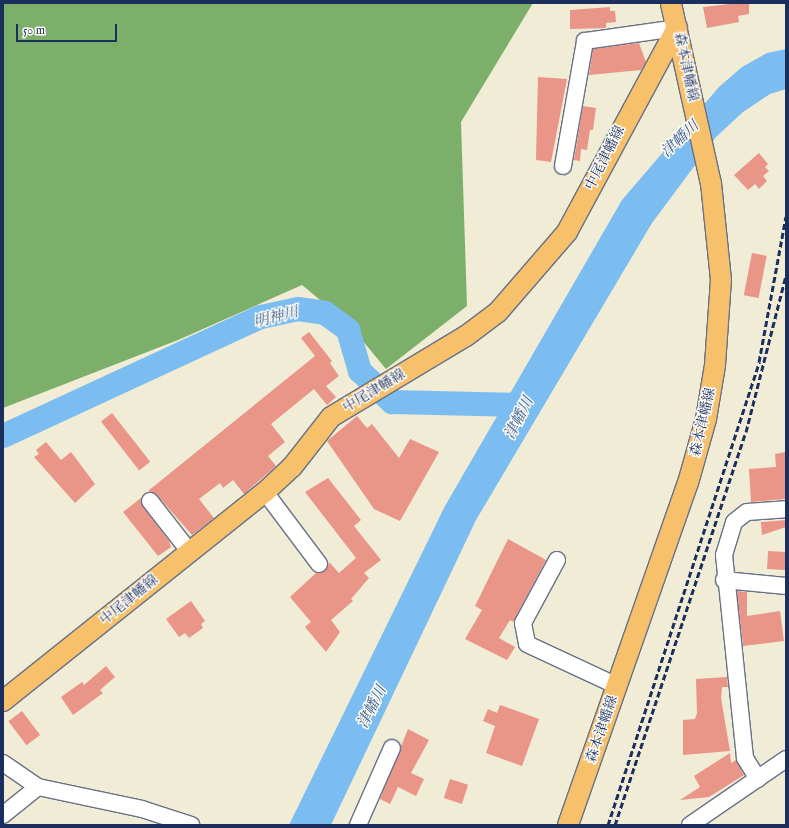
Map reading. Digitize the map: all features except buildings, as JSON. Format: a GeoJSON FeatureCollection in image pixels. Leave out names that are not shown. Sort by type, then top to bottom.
{"type":"FeatureCollection","features":[{"type":"Feature","properties":{"kind":"main road","name":"森本津幡線"},"geometry":{"type":"LineString","coordinates":[[568,825],[688,483],[706,419],[715,365],[721,280],[711,184],[672,3]]}},
{"type":"Feature","properties":{"kind":"main road","name":"中尾津幡線"},"geometry":{"type":"LineString","coordinates":[[3,701],[189,551],[265,492],[292,467],[331,417],[361,396],[397,378],[466,336],[498,312],[532,276],[567,232],[677,28]]}},
{"type":"Feature","properties":{"kind":"street"},"geometry":{"type":"LineString","coordinates":[[563,166],[585,41],[677,28]]}},
{"type":"Feature","properties":{"kind":"street"},"geometry":{"type":"LineString","coordinates":[[265,492],[318,564]]}},
{"type":"Feature","properties":{"kind":"street"},"geometry":{"type":"LineString","coordinates":[[150,501],[189,551]]}},
{"type":"Feature","properties":{"kind":"street"},"geometry":{"type":"LineString","coordinates":[[758,779],[745,758],[724,580],[724,555],[734,522],[747,512],[786,509]]}},
{"type":"Feature","properties":{"kind":"street"},"geometry":{"type":"LineString","coordinates":[[557,560],[523,623],[527,644],[617,686]]}},
{"type":"Feature","properties":{"kind":"street"},"geometry":{"type":"LineString","coordinates":[[724,580],[786,586]]}},
{"type":"Feature","properties":{"kind":"street"},"geometry":{"type":"LineString","coordinates":[[358,825],[392,748]]}},
{"type":"Feature","properties":{"kind":"street"},"geometry":{"type":"LineString","coordinates":[[690,825],[786,759]]}},
{"type":"Feature","properties":{"kind":"street"},"geometry":{"type":"LineString","coordinates":[[3,763],[38,787],[142,809],[191,825]]}},
{"type":"Feature","properties":{"kind":"street"},"geometry":{"type":"LineString","coordinates":[[3,815],[38,787]]}},
{"type":"Feature","properties":{"kind":"green space"},"geometry":{"type":"Polygon","coordinates":[[[3,3],[533,3],[461,122],[467,306],[386,369],[348,323],[302,285],[178,340],[3,408],[3,3]]]}},
{"type":"Feature","properties":{"kind":"water","name":"津幡川"},"geometry":{"type":"Polygon","coordinates":[[[786,49],[786,89],[770,94],[743,112],[716,137],[652,223],[476,520],[331,825],[289,825],[445,506],[622,200],[719,87],[742,67],[767,53],[786,49]]]}},
{"type":"Feature","properties":{"kind":"waterway","name":"明神川"},"geometry":{"type":"LineString","coordinates":[[3,436],[261,317],[298,309],[325,313],[348,330],[360,371],[392,402],[523,405]]}},
{"type":"Feature","properties":{"kind":"railway"},"geometry":{"type":"LineString","coordinates":[[608,825],[759,362],[786,216]]}},
{"type":"Feature","properties":{"kind":"railway"},"geometry":{"type":"LineString","coordinates":[[615,825],[746,432],[786,275]]}}]}
